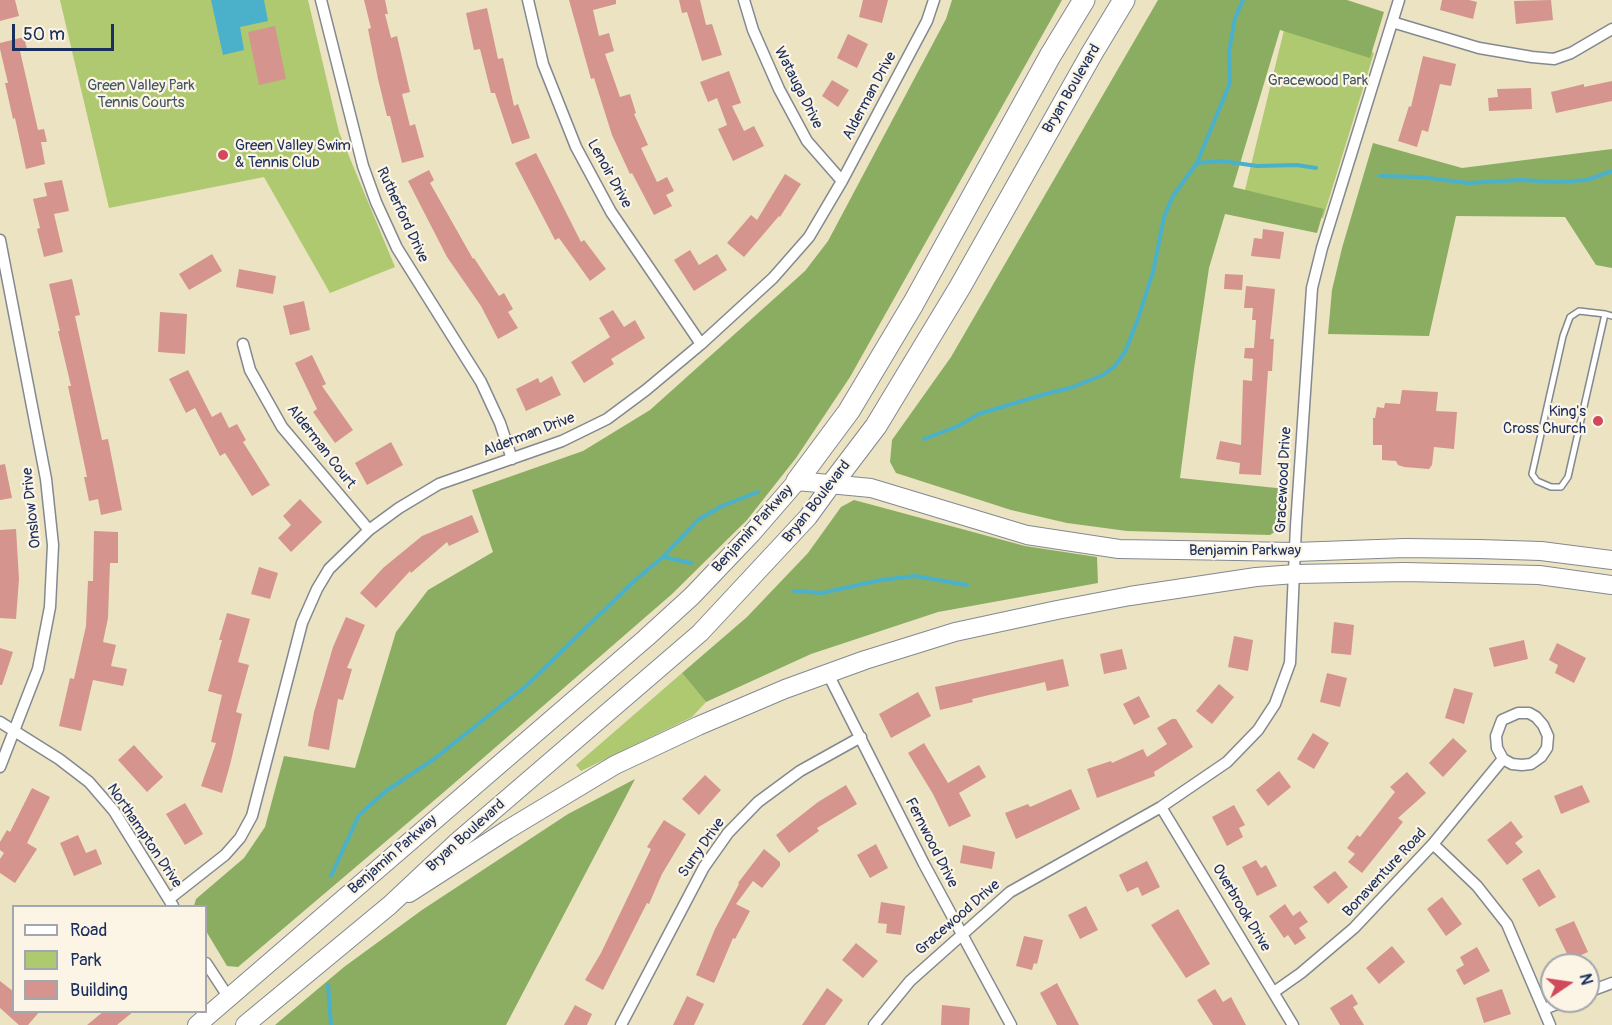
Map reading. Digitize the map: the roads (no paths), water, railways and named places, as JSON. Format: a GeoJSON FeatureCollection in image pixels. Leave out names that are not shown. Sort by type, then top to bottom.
{"type":"FeatureCollection","features":[{"type":"Feature","properties":{"kind":"highway","name":"Bryan Boulevard"},"geometry":{"type":"LineString","coordinates":[[797,481],[849,411],[913,304],[1050,56],[1084,0]]}},
{"type":"Feature","properties":{"kind":"highway","name":"Bryan Boulevard"},"geometry":{"type":"LineString","coordinates":[[832,484],[876,426],[954,297],[1124,0]]}},
{"type":"Feature","properties":{"kind":"main road","name":"Benjamin Parkway"},"geometry":{"type":"LineString","coordinates":[[198,1025],[646,638],[692,596],[752,533],[797,481],[871,488],[1027,535],[1119,549],[1295,552],[1405,548],[1541,551],[1612,560]]}},
{"type":"Feature","properties":{"kind":"main road","name":"Bryan Boulevard"},"geometry":{"type":"LineString","coordinates":[[390,905],[457,842],[700,633],[808,518],[832,484]]}},
{"type":"Feature","properties":{"kind":"main road","name":"Benjamin Parkway"},"geometry":{"type":"LineString","coordinates":[[244,1025],[390,905],[507,830],[615,765],[784,689],[865,660],[955,632],[1057,610],[1256,577],[1405,572],[1539,575],[1612,585]]}},
{"type":"Feature","properties":{"kind":"street","name":"Rutherford Drive"},"geometry":{"type":"LineString","coordinates":[[321,0],[363,166],[376,202],[403,258],[481,382],[500,423],[512,459]]}},
{"type":"Feature","properties":{"kind":"street","name":"Lenoir Drive"},"geometry":{"type":"LineString","coordinates":[[528,0],[543,64],[576,147],[611,212],[701,344]]}},
{"type":"Feature","properties":{"kind":"street","name":"Watauga Drive"},"geometry":{"type":"LineString","coordinates":[[744,0],[753,30],[807,141],[842,181]]}},
{"type":"Feature","properties":{"kind":"street","name":"Alderman Drive"},"geometry":{"type":"LineString","coordinates":[[171,903],[225,855],[240,838],[252,816],[302,623],[329,569],[369,530],[399,508],[439,484],[562,441],[607,419],[701,344],[773,278],[809,237],[842,181],[927,21],[934,0]]}},
{"type":"Feature","properties":{"kind":"street","name":"Gracewood Drive"},"geometry":{"type":"LineString","coordinates":[[874,1025],[910,981],[1010,892],[1161,807],[1227,762],[1258,730],[1275,704],[1290,663],[1305,374],[1312,288],[1322,248],[1399,0]]}},
{"type":"Feature","properties":{"kind":"street"},"geometry":{"type":"LineString","coordinates":[[1392,21],[1479,48],[1532,57],[1554,58],[1571,53],[1612,29]]}},
{"type":"Feature","properties":{"kind":"street","name":"Onslow Drive"},"geometry":{"type":"LineString","coordinates":[[0,240],[46,479],[53,545],[50,607],[38,669],[0,767]]}},
{"type":"Feature","properties":{"kind":"street","name":"Alderman Court"},"geometry":{"type":"LineString","coordinates":[[243,344],[250,370],[282,427],[369,530]]}},
{"type":"Feature","properties":{"kind":"street","name":"Fernwood Drive"},"geometry":{"type":"LineString","coordinates":[[828,674],[924,864],[1011,1025]]}},
{"type":"Feature","properties":{"kind":"street"},"geometry":{"type":"LineString","coordinates":[[1518,713],[1529,713],[1536,717],[1548,736],[1547,748],[1541,757],[1531,764],[1522,765],[1512,764],[1503,759],[1497,748],[1496,736],[1502,720],[1518,713]]}},
{"type":"Feature","properties":{"kind":"street","name":"Northampton Drive"},"geometry":{"type":"LineString","coordinates":[[0,722],[59,759],[89,782],[114,811],[171,903]]}},
{"type":"Feature","properties":{"kind":"street","name":"Surry Drive"},"geometry":{"type":"LineString","coordinates":[[621,1025],[704,867],[728,833],[758,802],[800,771],[861,737]]}},
{"type":"Feature","properties":{"kind":"street","name":"Bonaventure Road"},"geometry":{"type":"LineString","coordinates":[[1274,992],[1301,973],[1354,928],[1433,844],[1503,759]]}},
{"type":"Feature","properties":{"kind":"street","name":"Overbrook Drive"},"geometry":{"type":"LineString","coordinates":[[1161,807],[1293,1025]]}},
{"type":"Feature","properties":{"kind":"street"},"geometry":{"type":"LineString","coordinates":[[1433,844],[1477,886],[1507,924],[1540,1000]]}},
{"type":"Feature","properties":{"kind":"street"},"geometry":{"type":"LineString","coordinates":[[207,965],[229,998]]}},
{"type":"Feature","properties":{"kind":"lane"},"geometry":{"type":"LineString","coordinates":[[1579,311],[1609,315],[1568,477],[1562,487],[1551,487],[1537,481],[1532,474],[1563,336],[1570,317],[1579,311]]}},
{"type":"Feature","properties":{"kind":"water"},"geometry":{"type":"Polygon","coordinates":[[[211,0],[264,0],[268,21],[240,27],[244,50],[223,55],[211,0]]]}},
{"type":"Feature","properties":{"kind":"waterway"},"geometry":{"type":"LineString","coordinates":[[924,439],[956,427],[979,414],[1070,388],[1103,375],[1115,366],[1125,352],[1138,319],[1153,272],[1164,217],[1173,196],[1197,163],[1230,83],[1229,52],[1235,18],[1243,0]]}},
{"type":"Feature","properties":{"kind":"waterway"},"geometry":{"type":"LineString","coordinates":[[1197,163],[1222,161],[1257,166],[1297,165],[1316,168]]}},
{"type":"Feature","properties":{"kind":"waterway"},"geometry":{"type":"LineString","coordinates":[[1380,176],[1420,177],[1468,183],[1520,180],[1558,182],[1587,180],[1612,171]]}},
{"type":"Feature","properties":{"kind":"waterway"},"geometry":{"type":"LineString","coordinates":[[331,876],[359,815],[386,791],[434,759],[526,686],[633,582],[663,557],[698,520],[722,506],[758,492]]}},
{"type":"Feature","properties":{"kind":"waterway"},"geometry":{"type":"LineString","coordinates":[[663,557],[691,563]]}},
{"type":"Feature","properties":{"kind":"waterway"},"geometry":{"type":"LineString","coordinates":[[794,591],[822,593],[881,580],[915,576],[967,585]]}},
{"type":"Feature","properties":{"kind":"waterway"},"geometry":{"type":"LineString","coordinates":[[328,985],[331,1025]]}},
{"type":"Feature","properties":{"kind":"place","name":"Green Valley Swim & Tennis Club"},"geometry":{"type":"Point","coordinates":[223,155]}},
{"type":"Feature","properties":{"kind":"place","name":"King's Cross Church"},"geometry":{"type":"Point","coordinates":[1598,421]}},
{"type":"Feature","properties":{"kind":"park label","name":"Gracewood Park"},"geometry":{"type":"Point","coordinates":[1318,81]}},
{"type":"Feature","properties":{"kind":"park label","name":"Green Valley Park Tennis Courts"},"geometry":{"type":"Point","coordinates":[141,94]}}]}
